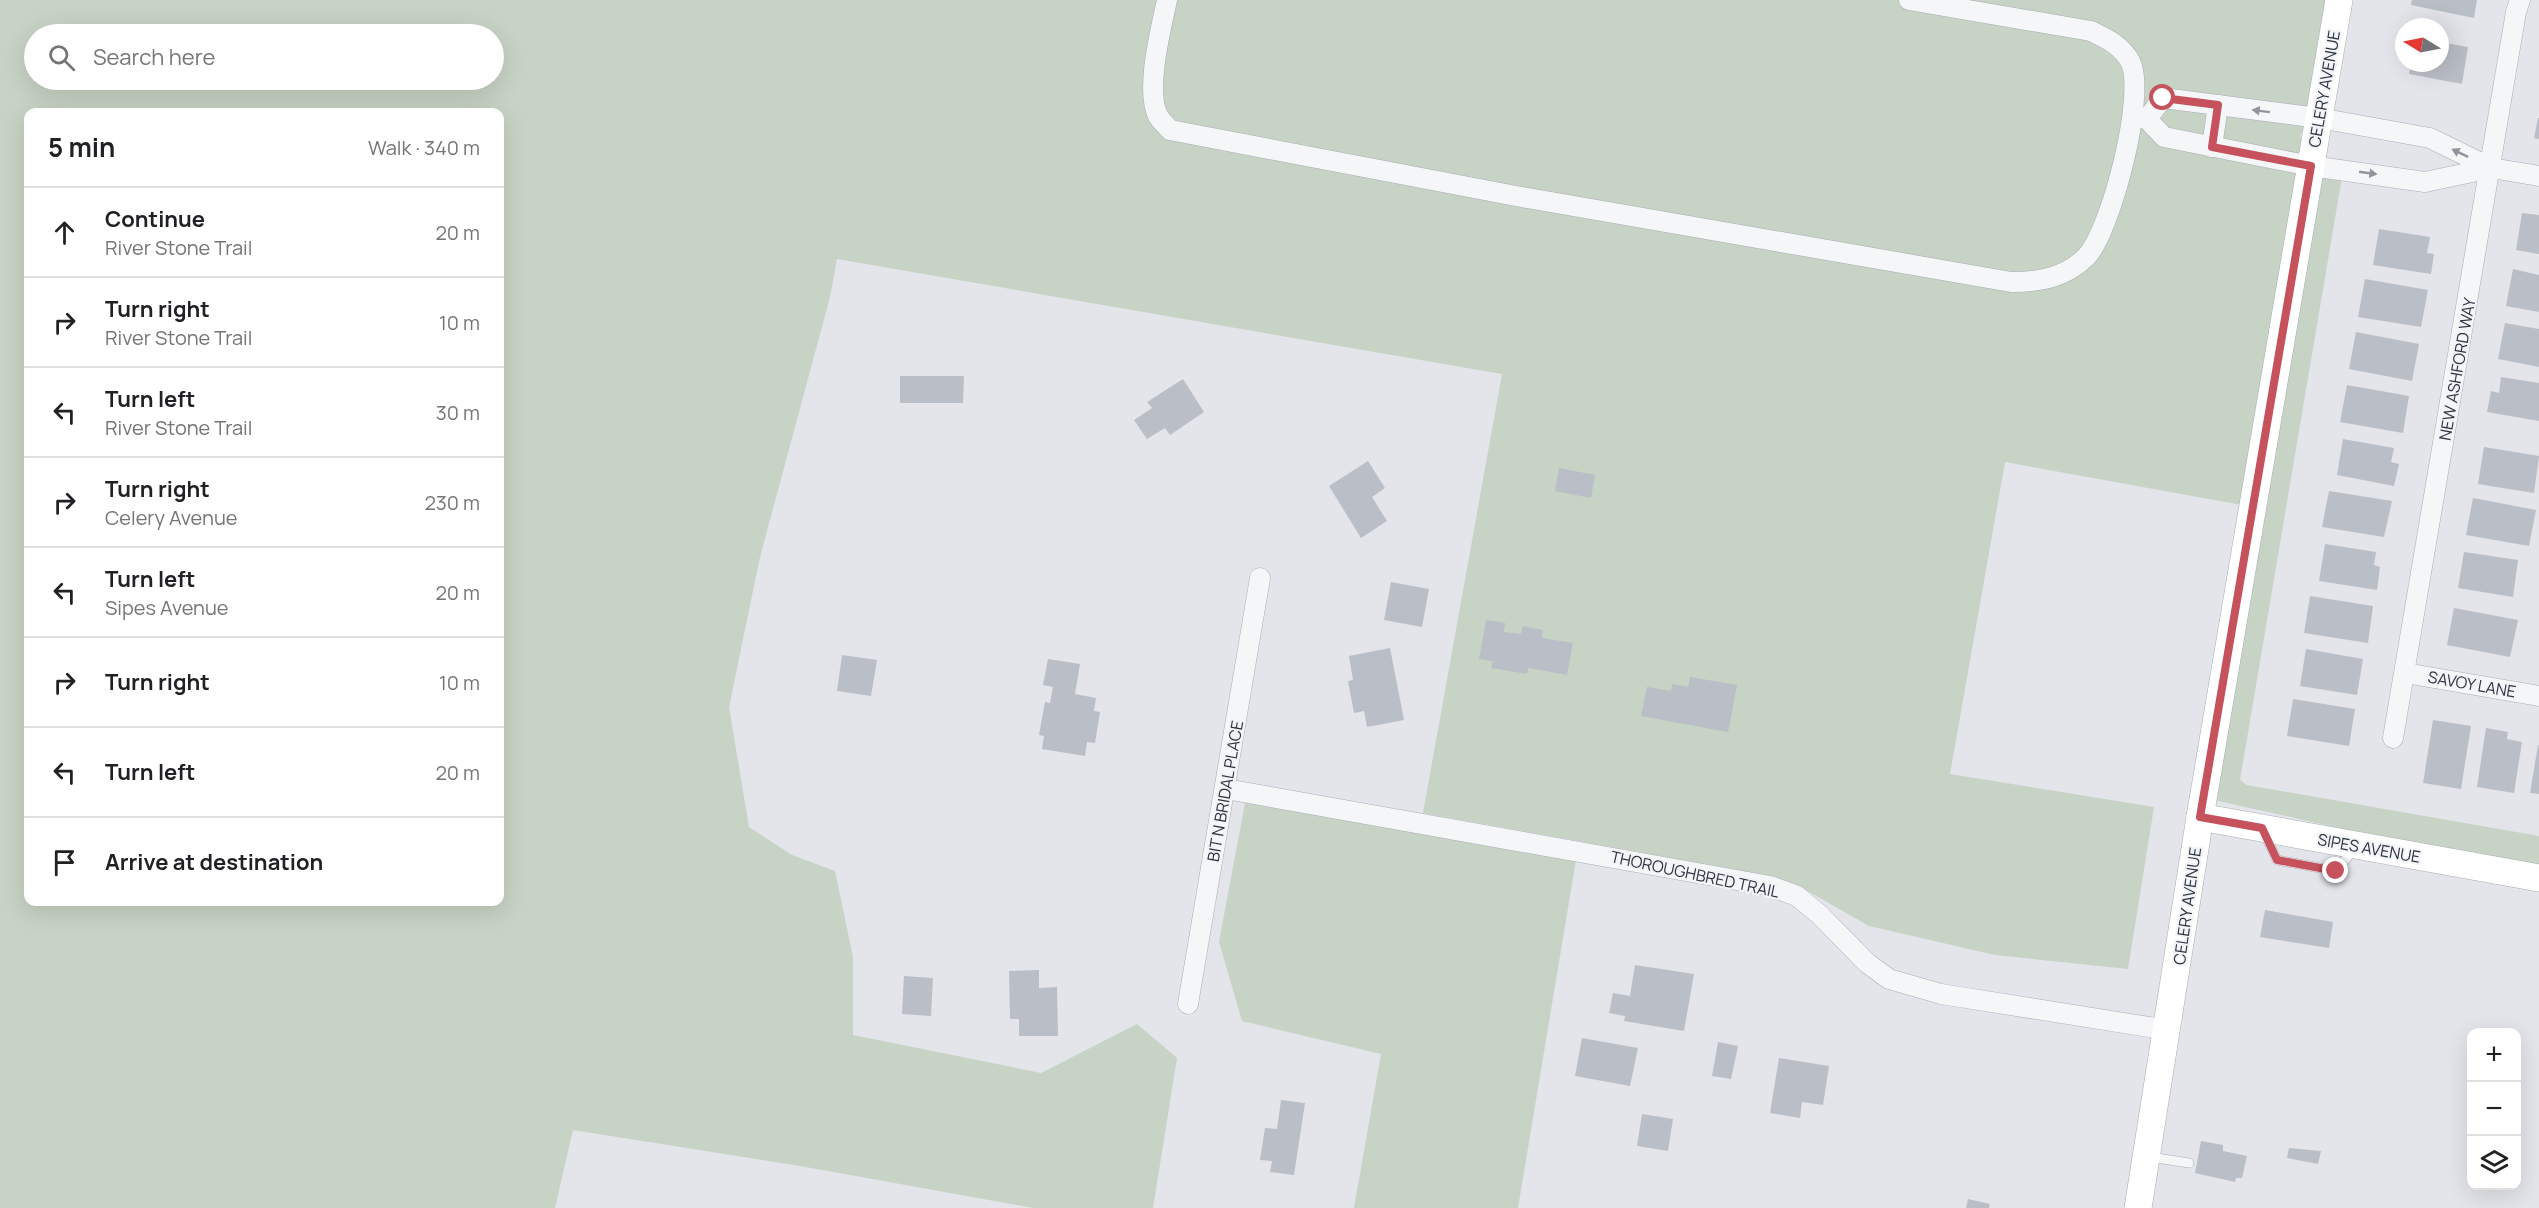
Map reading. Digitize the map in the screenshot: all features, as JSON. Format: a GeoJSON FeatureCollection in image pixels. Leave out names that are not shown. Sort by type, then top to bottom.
{"type":"FeatureCollection","features":[{"type":"Feature","properties":{"kind":"main road","name":"CELERY AVENUE"},"geometry":{"type":"LineString","coordinates":[[2138,1208],[2200,817],[2339,0]]}},
{"type":"Feature","properties":{"kind":"main road","name":"SIPES AVENUE"},"geometry":{"type":"LineString","coordinates":[[2200,817],[2539,878]]}},
{"type":"Feature","properties":{"kind":"street"},"geometry":{"type":"LineString","coordinates":[[1167,0],[1156,59],[1154,95],[1158,116],[1170,130],[1516,196],[2011,282],[2038,282],[2067,272],[2088,256],[2110,213],[2140,117],[2131,63],[2118,45],[2091,31],[1909,0]]}},
{"type":"Feature","properties":{"kind":"street","name":"NEW ASHFORD WAY"},"geometry":{"type":"LineString","coordinates":[[2393,738],[2520,0]]}},
{"type":"Feature","properties":{"kind":"street"},"geometry":{"type":"LineString","coordinates":[[2140,117],[2163,98],[2319,118],[2430,138],[2491,168],[2539,176]]}},
{"type":"Feature","properties":{"kind":"street"},"geometry":{"type":"LineString","coordinates":[[2212,147],[2218,105]]}},
{"type":"Feature","properties":{"kind":"street"},"geometry":{"type":"LineString","coordinates":[[2140,117],[2164,137],[2311,166],[2425,182],[2491,168]]}},
{"type":"Feature","properties":{"kind":"street","name":"BIT N BRIDAL PLACE"},"geometry":{"type":"LineString","coordinates":[[1188,1004],[1260,578]]}},
{"type":"Feature","properties":{"kind":"street","name":"SAVOY LANE"},"geometry":{"type":"LineString","coordinates":[[2404,673],[2539,696]]}},
{"type":"Feature","properties":{"kind":"street","name":"THOROUGHBRED TRAIL"},"geometry":{"type":"LineString","coordinates":[[1226,789],[1770,886],[1797,896],[1820,915],[1867,963],[1889,979],[1941,994],[2168,1030]]}},
{"type":"Feature","properties":{"kind":"lane"},"geometry":{"type":"LineString","coordinates":[[2147,1156],[2189,1164]]}},
{"type":"Feature","properties":{"kind":"green space"},"geometry":{"type":"Polygon","coordinates":[[[0,0],[2328,0],[2306,130],[2302,131],[2300,137],[2304,141],[2242,505],[2005,462],[1950,774],[2154,807],[2128,969],[1995,955],[1869,926],[1804,889],[1772,876],[1423,813],[1502,374],[837,259],[830,297],[760,557],[729,707],[749,827],[792,855],[835,871],[853,957],[853,1035],[1041,1073],[1137,1024],[1177,1058],[1153,1208],[1034,1208],[800,1166],[573,1130],[555,1208],[0,1208],[0,0]]]}},
{"type":"Feature","properties":{"kind":"green space"},"geometry":{"type":"Polygon","coordinates":[[[2324,160],[2342,177],[2240,780],[2247,785],[2539,836],[2539,868],[2393,840],[2214,800],[2324,160]]]}},
{"type":"Feature","properties":{"kind":"green space"},"geometry":{"type":"Polygon","coordinates":[[[1245,803],[1576,860],[1518,1208],[1354,1208],[1381,1054],[1242,1021],[1219,942],[1245,803]]]}},
{"type":"Feature","properties":{"kind":"building"},"geometry":{"type":"Polygon","coordinates":[[[2412,0],[2477,0],[2474,18],[2411,5],[2412,0]]]}},
{"type":"Feature","properties":{"kind":"building"},"geometry":{"type":"Polygon","coordinates":[[[2449,44],[2468,47],[2462,84],[2409,74],[2409,72],[2449,72],[2449,44]]]}},
{"type":"Feature","properties":{"kind":"building"},"geometry":{"type":"Polygon","coordinates":[[[2539,118],[2539,139],[2534,138],[2539,118]]]}},
{"type":"Feature","properties":{"kind":"building"},"geometry":{"type":"Polygon","coordinates":[[[2522,213],[2539,215],[2539,254],[2516,250],[2522,213]]]}},
{"type":"Feature","properties":{"kind":"building"},"geometry":{"type":"Polygon","coordinates":[[[2379,229],[2430,237],[2427,253],[2434,254],[2431,274],[2373,265],[2379,229]]]}},
{"type":"Feature","properties":{"kind":"building"},"geometry":{"type":"Polygon","coordinates":[[[2513,269],[2539,275],[2539,312],[2506,306],[2513,269]]]}},
{"type":"Feature","properties":{"kind":"building"},"geometry":{"type":"Polygon","coordinates":[[[2365,279],[2428,290],[2421,327],[2358,317],[2365,279]]]}},
{"type":"Feature","properties":{"kind":"building"},"geometry":{"type":"Polygon","coordinates":[[[2505,323],[2539,329],[2539,367],[2498,359],[2505,323]]]}},
{"type":"Feature","properties":{"kind":"building"},"geometry":{"type":"Polygon","coordinates":[[[2356,332],[2419,344],[2412,381],[2349,369],[2356,332]]]}},
{"type":"Feature","properties":{"kind":"building"},"geometry":{"type":"Polygon","coordinates":[[[900,376],[964,376],[963,403],[900,403],[900,376]]]}},
{"type":"Feature","properties":{"kind":"building"},"geometry":{"type":"Polygon","coordinates":[[[2501,377],[2539,383],[2539,421],[2487,412],[2491,391],[2499,393],[2501,377]]]}},
{"type":"Feature","properties":{"kind":"building"},"geometry":{"type":"Polygon","coordinates":[[[1183,379],[1204,412],[1170,435],[1165,428],[1147,439],[1134,420],[1152,408],[1147,402],[1183,379]]]}},
{"type":"Feature","properties":{"kind":"building"},"geometry":{"type":"Polygon","coordinates":[[[2347,385],[2409,396],[2403,433],[2340,422],[2347,385]]]}},
{"type":"Feature","properties":{"kind":"building"},"geometry":{"type":"Polygon","coordinates":[[[2343,439],[2394,448],[2391,462],[2399,464],[2394,486],[2337,475],[2343,439]]]}},
{"type":"Feature","properties":{"kind":"building"},"geometry":{"type":"Polygon","coordinates":[[[2484,447],[2539,456],[2534,493],[2478,484],[2484,447]]]}},
{"type":"Feature","properties":{"kind":"building"},"geometry":{"type":"Polygon","coordinates":[[[1368,461],[1385,488],[1372,497],[1387,521],[1361,538],[1329,486],[1368,461]]]}},
{"type":"Feature","properties":{"kind":"building"},"geometry":{"type":"Polygon","coordinates":[[[1559,468],[1595,475],[1591,498],[1555,491],[1559,468]]]}},
{"type":"Feature","properties":{"kind":"building"},"geometry":{"type":"Polygon","coordinates":[[[2329,491],[2392,501],[2384,537],[2322,527],[2329,491]]]}},
{"type":"Feature","properties":{"kind":"building"},"geometry":{"type":"Polygon","coordinates":[[[2473,498],[2536,510],[2529,546],[2466,535],[2473,498]]]}},
{"type":"Feature","properties":{"kind":"building"},"geometry":{"type":"Polygon","coordinates":[[[2325,544],[2376,552],[2374,565],[2380,567],[2377,590],[2319,581],[2325,544]]]}},
{"type":"Feature","properties":{"kind":"building"},"geometry":{"type":"Polygon","coordinates":[[[2464,552],[2518,560],[2513,597],[2458,588],[2464,552]]]}},
{"type":"Feature","properties":{"kind":"building"},"geometry":{"type":"Polygon","coordinates":[[[1391,582],[1429,589],[1422,627],[1384,620],[1391,582]]]}},
{"type":"Feature","properties":{"kind":"building"},"geometry":{"type":"Polygon","coordinates":[[[2310,596],[2373,606],[2368,643],[2304,633],[2310,596]]]}},
{"type":"Feature","properties":{"kind":"building"},"geometry":{"type":"Polygon","coordinates":[[[2454,608],[2518,620],[2510,657],[2447,645],[2454,608]]]}},
{"type":"Feature","properties":{"kind":"building"},"geometry":{"type":"Polygon","coordinates":[[[1486,620],[1505,623],[1504,632],[1521,634],[1523,626],[1543,630],[1542,638],[1573,643],[1567,675],[1528,668],[1527,674],[1491,668],[1493,661],[1479,659],[1486,620]]]}},
{"type":"Feature","properties":{"kind":"building"},"geometry":{"type":"Polygon","coordinates":[[[1390,648],[1404,720],[1367,727],[1364,711],[1354,713],[1348,681],[1353,680],[1349,656],[1390,648]]]}},
{"type":"Feature","properties":{"kind":"building"},"geometry":{"type":"Polygon","coordinates":[[[2306,649],[2363,659],[2357,695],[2300,686],[2306,649]]]}},
{"type":"Feature","properties":{"kind":"building"},"geometry":{"type":"Polygon","coordinates":[[[842,655],[877,660],[871,696],[837,691],[842,655]]]}},
{"type":"Feature","properties":{"kind":"building"},"geometry":{"type":"Polygon","coordinates":[[[1048,659],[1080,664],[1075,694],[1096,698],[1094,711],[1100,712],[1095,743],[1087,742],[1085,756],[1042,749],[1044,736],[1039,735],[1045,702],[1050,703],[1053,687],[1043,685],[1048,659]]]}},
{"type":"Feature","properties":{"kind":"building"},"geometry":{"type":"Polygon","coordinates":[[[1690,677],[1737,685],[1728,732],[1641,716],[1647,687],[1671,691],[1672,684],[1688,687],[1690,677]]]}},
{"type":"Feature","properties":{"kind":"building"},"geometry":{"type":"Polygon","coordinates":[[[2293,699],[2355,709],[2349,746],[2287,736],[2293,699]]]}},
{"type":"Feature","properties":{"kind":"building"},"geometry":{"type":"Polygon","coordinates":[[[2433,720],[2471,726],[2461,789],[2423,783],[2433,720]]]}},
{"type":"Feature","properties":{"kind":"building"},"geometry":{"type":"Polygon","coordinates":[[[2486,728],[2508,732],[2507,739],[2522,742],[2514,793],[2477,787],[2486,728]]]}},
{"type":"Feature","properties":{"kind":"building"},"geometry":{"type":"Polygon","coordinates":[[[2539,745],[2539,794],[2530,793],[2539,745]]]}},
{"type":"Feature","properties":{"kind":"building"},"geometry":{"type":"Polygon","coordinates":[[[2265,910],[2333,922],[2329,948],[2260,937],[2265,910]]]}},
{"type":"Feature","properties":{"kind":"building"},"geometry":{"type":"Polygon","coordinates":[[[1635,965],[1694,974],[1684,1031],[1624,1021],[1625,1016],[1609,1013],[1613,993],[1630,996],[1635,965]]]}},
{"type":"Feature","properties":{"kind":"building"},"geometry":{"type":"Polygon","coordinates":[[[1039,970],[1039,988],[1057,987],[1058,1036],[1019,1036],[1019,1019],[1010,1019],[1009,971],[1039,970]]]}},
{"type":"Feature","properties":{"kind":"building"},"geometry":{"type":"Polygon","coordinates":[[[904,976],[933,978],[931,1016],[902,1014],[904,976]]]}},
{"type":"Feature","properties":{"kind":"building"},"geometry":{"type":"Polygon","coordinates":[[[1582,1038],[1638,1048],[1630,1086],[1575,1076],[1582,1038]]]}},
{"type":"Feature","properties":{"kind":"building"},"geometry":{"type":"Polygon","coordinates":[[[1718,1042],[1738,1046],[1731,1079],[1712,1076],[1718,1042]]]}},
{"type":"Feature","properties":{"kind":"building"},"geometry":{"type":"Polygon","coordinates":[[[1779,1058],[1829,1066],[1823,1105],[1802,1102],[1800,1118],[1770,1113],[1779,1058]]]}},
{"type":"Feature","properties":{"kind":"building"},"geometry":{"type":"Polygon","coordinates":[[[1281,1100],[1305,1103],[1294,1175],[1270,1172],[1272,1161],[1260,1160],[1265,1128],[1277,1129],[1281,1100]]]}},
{"type":"Feature","properties":{"kind":"building"},"geometry":{"type":"Polygon","coordinates":[[[1642,1114],[1673,1119],[1668,1151],[1637,1146],[1642,1114]]]}},
{"type":"Feature","properties":{"kind":"building"},"geometry":{"type":"Polygon","coordinates":[[[2201,1141],[2223,1145],[2223,1151],[2247,1156],[2242,1178],[2236,1178],[2235,1182],[2195,1173],[2201,1141]]]}},
{"type":"Feature","properties":{"kind":"building"},"geometry":{"type":"Polygon","coordinates":[[[2289,1148],[2321,1151],[2318,1164],[2287,1158],[2289,1148]]]}},
{"type":"Feature","properties":{"kind":"building"},"geometry":{"type":"Polygon","coordinates":[[[1968,1199],[1990,1204],[1989,1208],[1966,1208],[1968,1199]]]}},
{"type":"Feature","properties":{"kind":"route"},"geometry":{"type":"LineString","coordinates":[[2163,98],[2218,105],[2212,147],[2311,166],[2200,817],[2262,828],[2277,860],[2336,871]]}}]}
